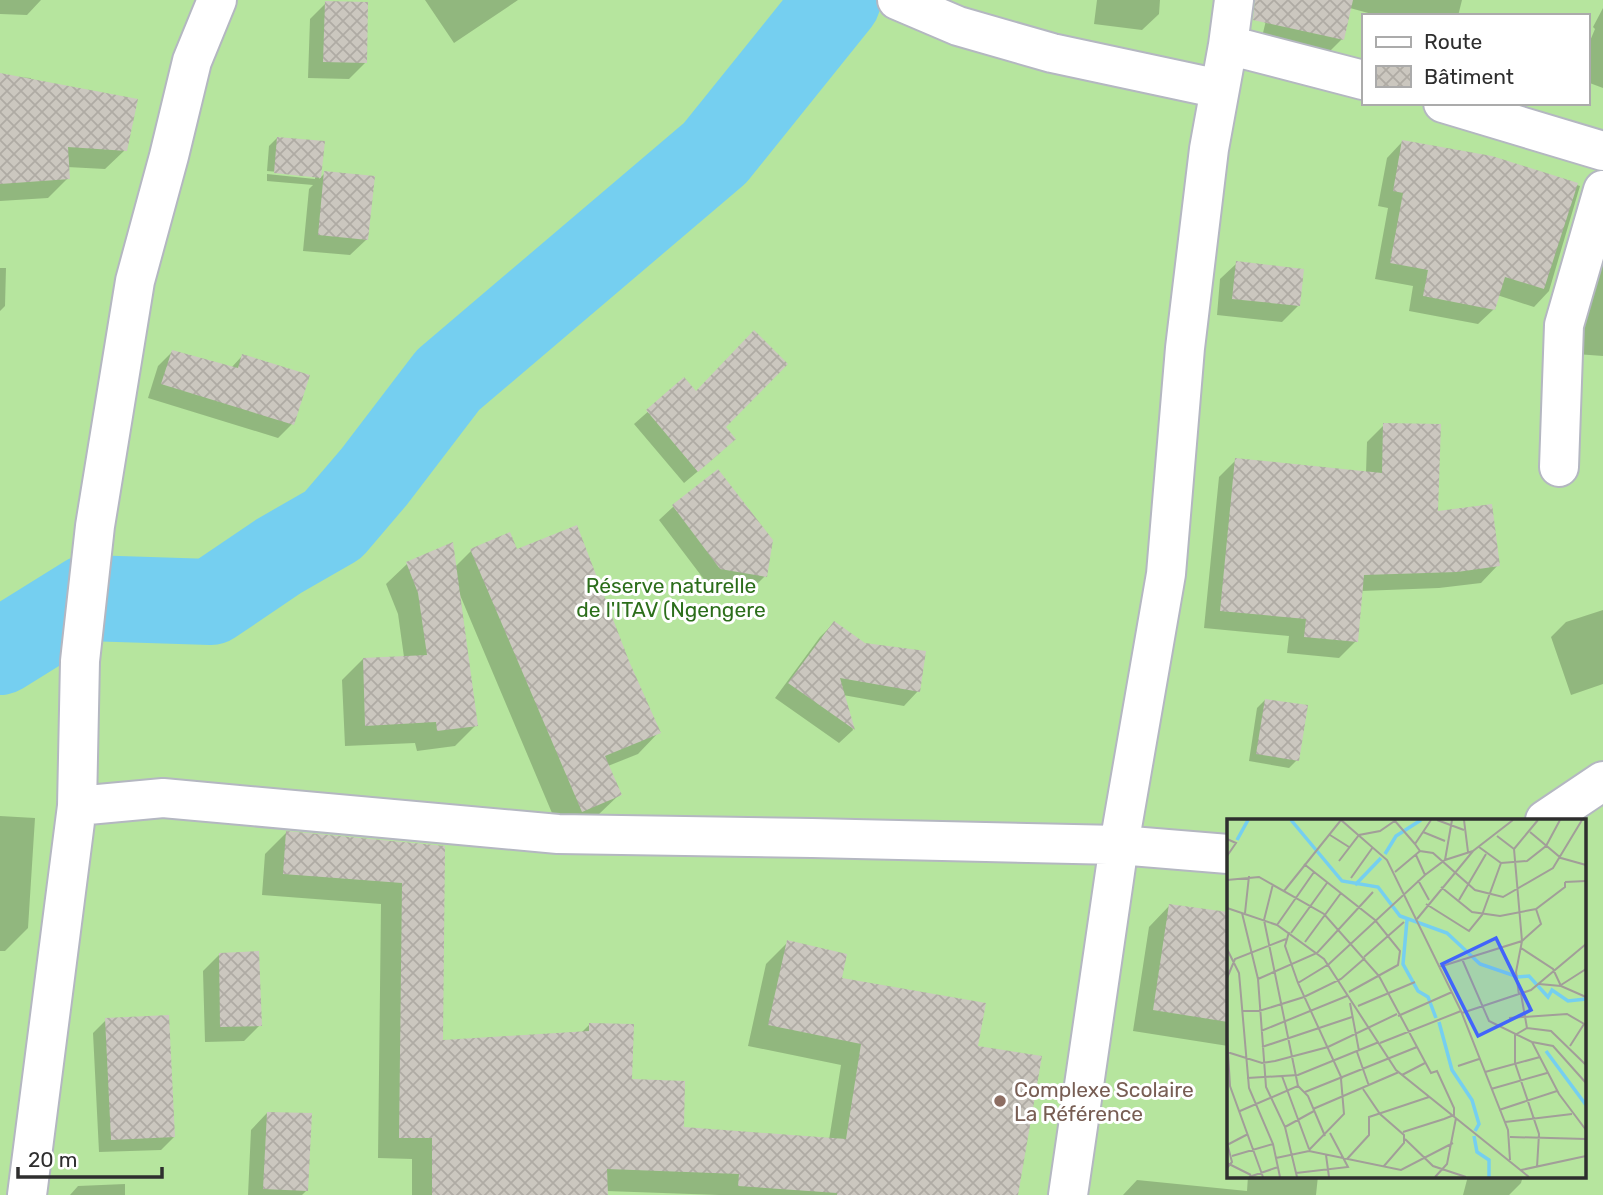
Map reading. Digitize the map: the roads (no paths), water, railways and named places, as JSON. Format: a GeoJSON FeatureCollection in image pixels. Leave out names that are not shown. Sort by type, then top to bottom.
{"type":"FeatureCollection","features":[{"type":"Feature","properties":{"kind":"street"},"geometry":{"type":"LineString","coordinates":[[27,1195],[77,806],[80,661],[94,526],[135,281],[192,61],[216,0]]}},
{"type":"Feature","properties":{"kind":"street"},"geometry":{"type":"LineString","coordinates":[[897,0],[958,26],[1052,53],[1220,89]]}},
{"type":"Feature","properties":{"kind":"street"},"geometry":{"type":"LineString","coordinates":[[1068,1195],[1119,845],[1166,574],[1185,348],[1209,149],[1234,0]]}},
{"type":"Feature","properties":{"kind":"street"},"geometry":{"type":"LineString","coordinates":[[1228,45],[1362,79]]}},
{"type":"Feature","properties":{"kind":"street"},"geometry":{"type":"LineString","coordinates":[[1450,105],[1603,150]]}},
{"type":"Feature","properties":{"kind":"street"},"geometry":{"type":"LineString","coordinates":[[1559,467],[1564,325],[1603,190]]}},
{"type":"Feature","properties":{"kind":"street"},"geometry":{"type":"LineString","coordinates":[[1548,819],[1603,781]]}},
{"type":"Feature","properties":{"kind":"street"},"geometry":{"type":"LineString","coordinates":[[77,806],[163,798],[558,834],[1119,845],[1227,853]]}},
{"type":"Feature","properties":{"kind":"waterway"},"geometry":{"type":"LineString","coordinates":[[0,652],[87,598],[211,602],[279,556],[333,525],[374,477],[448,380],[715,153],[838,0]]}},
{"type":"Feature","properties":{"kind":"place","name":"Complexe Scolaire La Référence"},"geometry":{"type":"Point","coordinates":[1000,1101]}},
{"type":"Feature","properties":{"kind":"park label","name":"Réserve naturelle de l'ITAV (Ngengere"},"geometry":{"type":"Point","coordinates":[671,597]}}]}
